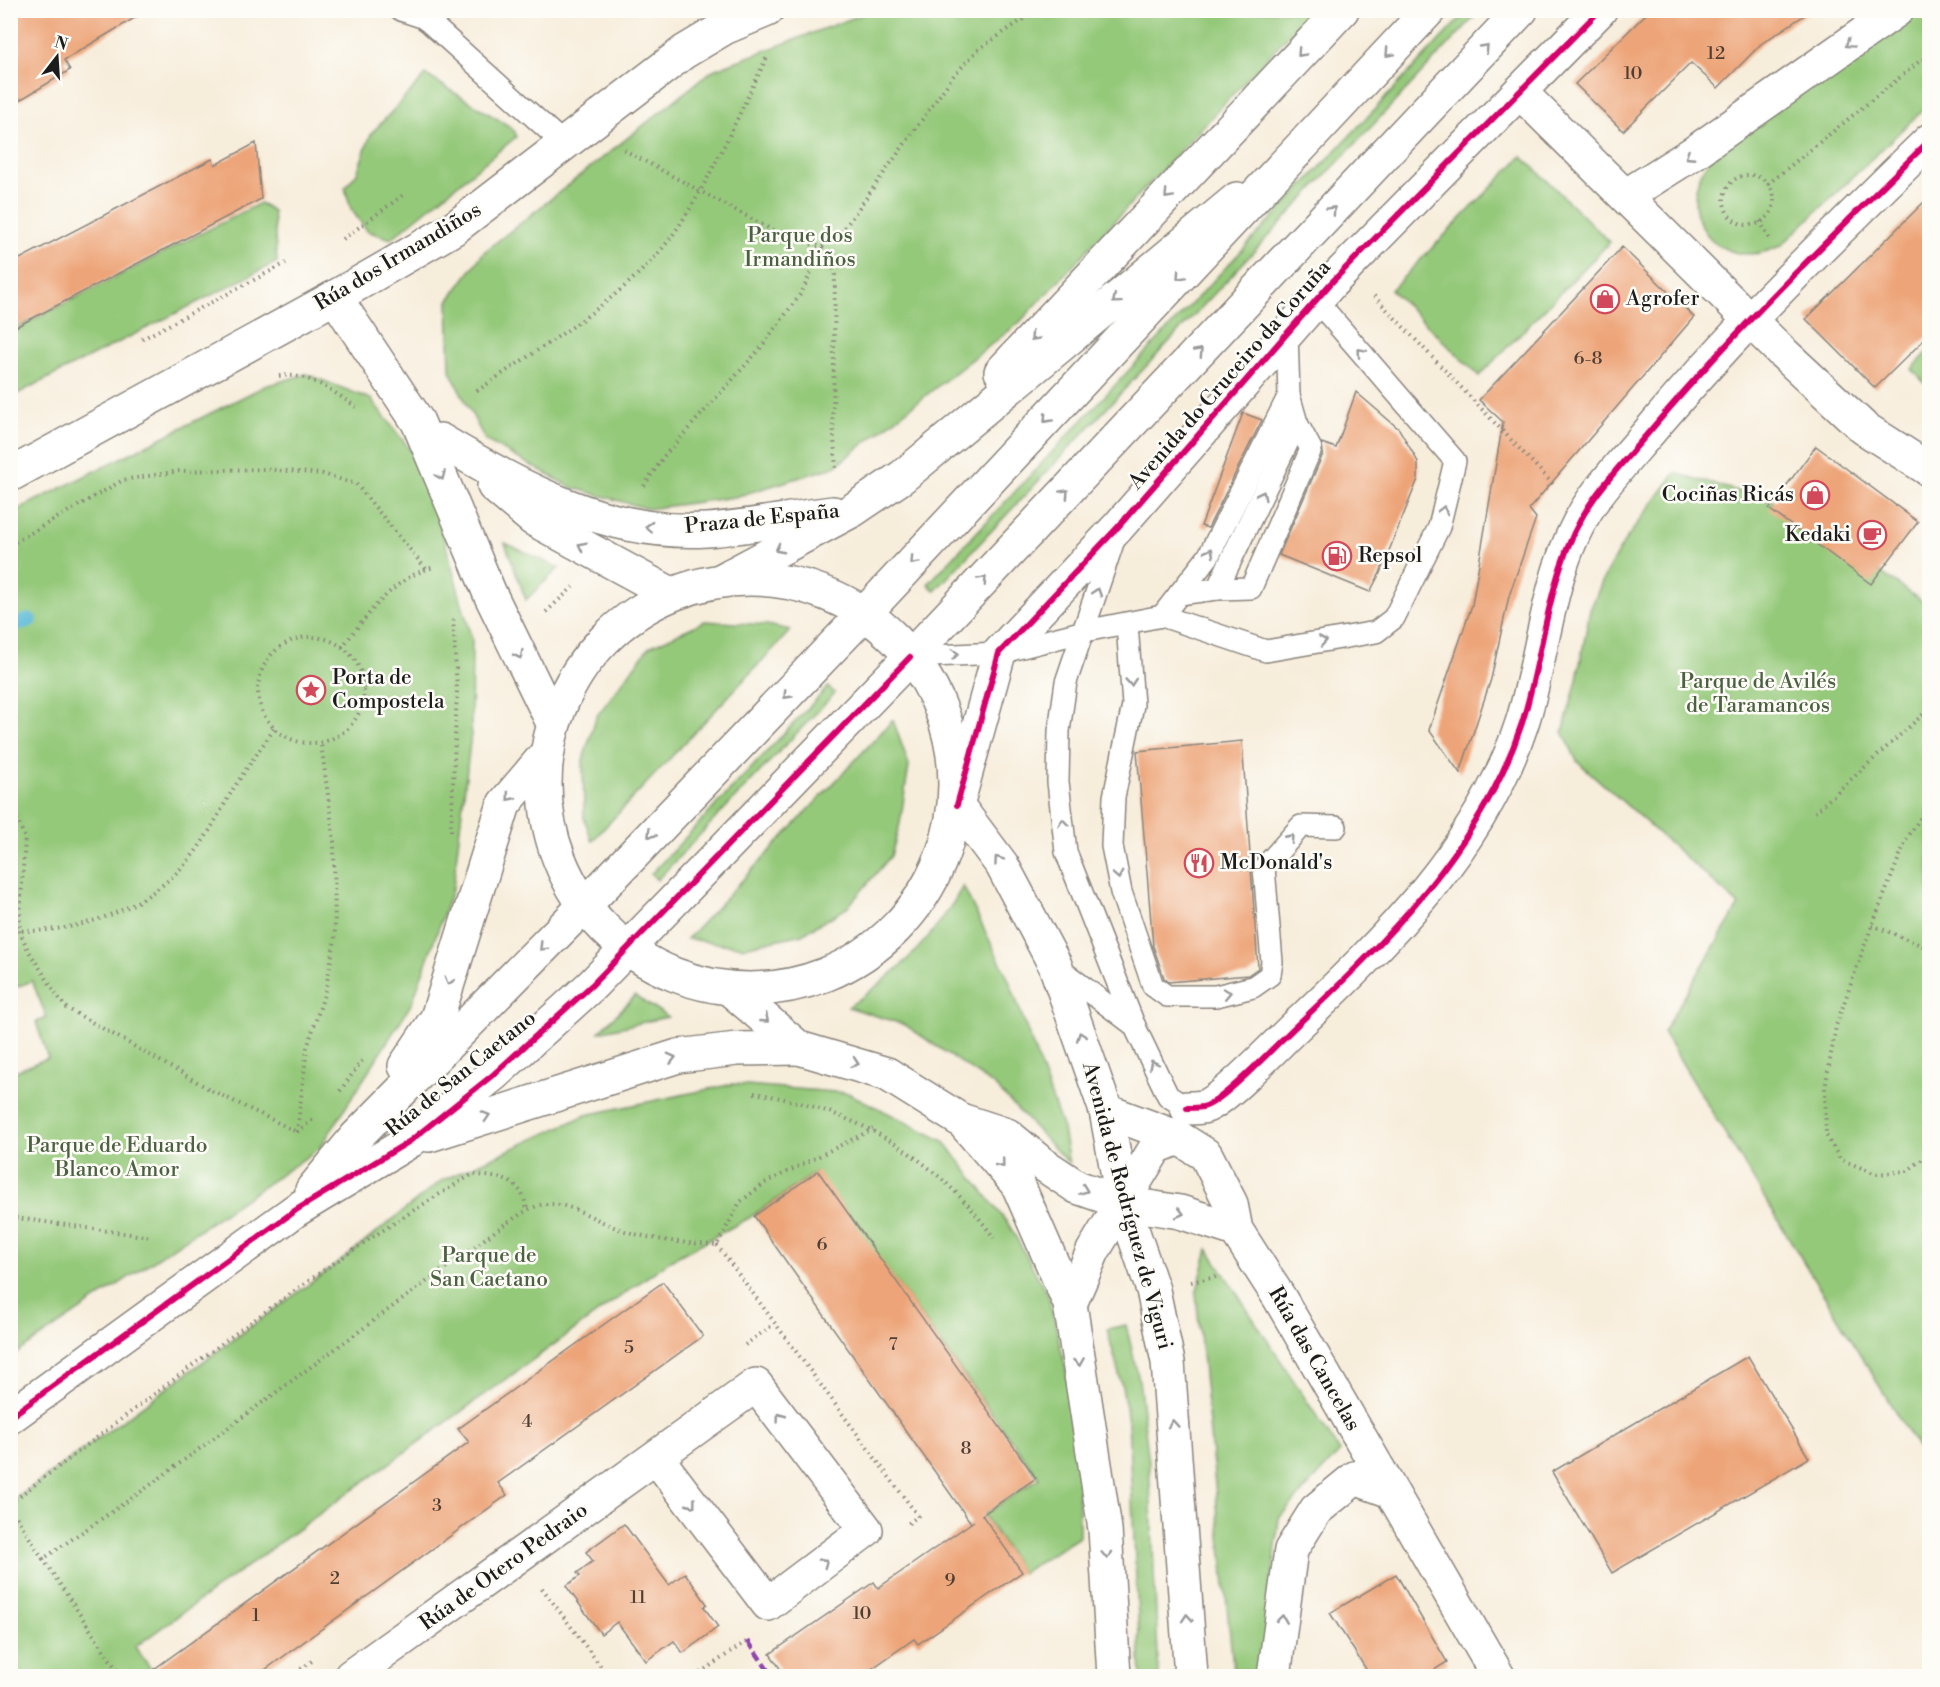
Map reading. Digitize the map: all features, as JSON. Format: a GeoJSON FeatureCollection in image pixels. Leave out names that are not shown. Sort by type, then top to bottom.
{"type":"FeatureCollection","features":[{"type":"Feature","properties":{"kind":"street"},"geometry":{"type":"LineString","coordinates":[[902,477],[1341,10]]}},
{"type":"Feature","properties":{"kind":"street"},"geometry":{"type":"LineString","coordinates":[[865,613],[1429,10]]}},
{"type":"Feature","properties":{"kind":"street","name":"Avenida do Cruceiro da Coruña"},"geometry":{"type":"LineString","coordinates":[[877,690],[1521,10]]}},
{"type":"Feature","properties":{"kind":"street","name":"Avenida do Cruceiro da Coruña"},"geometry":{"type":"LineString","coordinates":[[957,805],[999,653],[1118,526],[1316,300],[1600,10]]}},
{"type":"Feature","properties":{"kind":"street"},"geometry":{"type":"LineString","coordinates":[[1627,195],[1695,152],[1897,10]]}},
{"type":"Feature","properties":{"kind":"street","name":"Rúa dos Irmandiños"},"geometry":{"type":"LineString","coordinates":[[10,475],[335,297],[453,229],[703,38],[762,12]]}},
{"type":"Feature","properties":{"kind":"street"},"geometry":{"type":"LineString","coordinates":[[1521,93],[1864,428],[1929,470]]}},
{"type":"Feature","properties":{"kind":"street"},"geometry":{"type":"LineString","coordinates":[[1070,1304],[1093,1251],[1156,1147],[1232,1086],[1343,981],[1409,913],[1470,828],[1499,780],[1521,727],[1533,687],[1555,580],[1572,538],[1594,499],[1749,318],[1929,140]]}},
{"type":"Feature","properties":{"kind":"street"},"geometry":{"type":"LineString","coordinates":[[722,580],[853,510],[902,477],[1306,142]]}},
{"type":"Feature","properties":{"kind":"street","name":"Praza de España"},"geometry":{"type":"LineString","coordinates":[[335,297],[429,431],[533,519],[671,594]]}},
{"type":"Feature","properties":{"kind":"street","name":"Praza de España"},"geometry":{"type":"LineString","coordinates":[[429,431],[516,486],[588,514],[638,527],[706,530],[853,510]]}},
{"type":"Feature","properties":{"kind":"street","name":"Praza de España"},"geometry":{"type":"LineString","coordinates":[[429,431],[489,594],[550,738]]}},
{"type":"Feature","properties":{"kind":"street","name":"Praza de España"},"geometry":{"type":"LineString","coordinates":[[722,580],[773,580],[841,598],[865,613],[910,657],[950,730],[957,805],[930,888],[885,942],[810,983],[731,990],[663,971],[625,948],[584,906],[560,863],[549,817],[550,738],[583,664],[617,627],[671,594],[722,580]]}},
{"type":"Feature","properties":{"kind":"street","name":"Rúa de San Caetano"},"geometry":{"type":"LineString","coordinates":[[296,1210],[356,1137],[584,906],[865,613]]}},
{"type":"Feature","properties":{"kind":"street","name":"Rúa de San Caetano"},"geometry":{"type":"LineString","coordinates":[[10,1417],[296,1210],[410,1140],[494,1074],[592,985],[625,948],[877,690]]}},
{"type":"Feature","properties":{"kind":"street"},"geometry":{"type":"LineString","coordinates":[[356,1137],[437,1018],[504,804],[550,738]]}},
{"type":"Feature","properties":{"kind":"street","name":"Avenida de Rodríguez de Viguri"},"geometry":{"type":"LineString","coordinates":[[957,805],[1002,865],[1055,965],[1106,1111],[1123,1203],[1152,1290],[1168,1362],[1191,1677]]}},
{"type":"Feature","properties":{"kind":"street"},"geometry":{"type":"LineString","coordinates":[[731,990],[799,1048]]}},
{"type":"Feature","properties":{"kind":"street"},"geometry":{"type":"LineString","coordinates":[[410,1140],[678,1056],[737,1049],[799,1048],[887,1074],[962,1121],[1006,1135],[1041,1163],[1077,1187],[1123,1203],[1180,1212],[1236,1230]]}},
{"type":"Feature","properties":{"kind":"street","name":"Rúa das Cancelas"},"geometry":{"type":"LineString","coordinates":[[1106,1111],[1191,1118],[1206,1155],[1231,1204],[1236,1230],[1279,1297],[1388,1490],[1498,1677]]}},
{"type":"Feature","properties":{"kind":"street"},"geometry":{"type":"LineString","coordinates":[[962,1121],[1018,1185],[1070,1304],[1106,1529],[1114,1677]]}},
{"type":"Feature","properties":{"kind":"street","name":"Rúa de Otero Pedraio"},"geometry":{"type":"LineString","coordinates":[[351,1677],[756,1385],[866,1530],[768,1604],[657,1458]]}},
{"type":"Feature","properties":{"kind":"street"},"geometry":{"type":"LineString","coordinates":[[1274,1677],[1291,1550],[1316,1510],[1355,1478],[1388,1490]]}},
{"type":"Feature","properties":{"kind":"lane"},"geometry":{"type":"LineString","coordinates":[[401,10],[422,17],[429,22],[564,144]]}},
{"type":"Feature","properties":{"kind":"lane"},"geometry":{"type":"LineString","coordinates":[[910,657],[999,653],[1085,631],[1162,616],[1266,651],[1376,632],[1394,618],[1439,527],[1455,461],[1316,300]]}},
{"type":"Feature","properties":{"kind":"lane"},"geometry":{"type":"LineString","coordinates":[[1179,594],[1251,588],[1311,449],[1297,423],[1289,395],[1287,332]]}},
{"type":"Feature","properties":{"kind":"lane"},"geometry":{"type":"LineString","coordinates":[[1162,616],[1208,557],[1289,395]]}},
{"type":"Feature","properties":{"kind":"lane"},"geometry":{"type":"LineString","coordinates":[[1218,589],[1297,423]]}},
{"type":"Feature","properties":{"kind":"lane"},"geometry":{"type":"LineString","coordinates":[[1118,526],[1085,631],[1066,682],[1059,731],[1058,782],[1066,852],[1136,1027],[1168,1096],[1191,1118]]}},
{"type":"Feature","properties":{"kind":"lane"},"geometry":{"type":"LineString","coordinates":[[1127,624],[1133,705],[1114,797],[1112,846],[1121,892],[1153,986],[1167,996],[1216,996],[1253,987],[1270,975],[1272,962],[1264,868],[1301,826],[1336,827]]}},
{"type":"Feature","properties":{"kind":"lane"},"geometry":{"type":"LineString","coordinates":[[1055,965],[1136,1027]]}},
{"type":"Feature","properties":{"kind":"path"},"geometry":{"type":"LineString","coordinates":[[641,491],[664,456],[759,350],[802,291],[822,247],[834,239],[846,226],[954,75],[979,49],[1037,10]]}},
{"type":"Feature","properties":{"kind":"path"},"geometry":{"type":"LineString","coordinates":[[477,391],[589,312],[646,265],[672,236],[700,191],[771,48],[762,12]]}},
{"type":"Feature","properties":{"kind":"path"},"geometry":{"type":"LineString","coordinates":[[1768,184],[1929,53]]}},
{"type":"Feature","properties":{"kind":"path"},"geometry":{"type":"LineString","coordinates":[[620,148],[787,238],[822,247],[831,260],[835,275],[833,421],[836,472]]}},
{"type":"Feature","properties":{"kind":"path"},"geometry":{"type":"LineString","coordinates":[[1740,176],[1755,176],[1768,184],[1772,192],[1772,209],[1760,222],[1752,225],[1736,221],[1725,208],[1724,194],[1733,180],[1740,176]]}},
{"type":"Feature","properties":{"kind":"path"},"geometry":{"type":"LineString","coordinates":[[343,239],[403,195]]}},
{"type":"Feature","properties":{"kind":"path"},"geometry":{"type":"LineString","coordinates":[[1760,222],[1774,249]]}},
{"type":"Feature","properties":{"kind":"path"},"geometry":{"type":"LineString","coordinates":[[142,339],[286,263]]}},
{"type":"Feature","properties":{"kind":"path"},"geometry":{"type":"LineString","coordinates":[[1370,291],[1555,486]]}},
{"type":"Feature","properties":{"kind":"path"},"geometry":{"type":"LineString","coordinates":[[273,377],[294,374],[322,386],[355,406],[363,416]]}},
{"type":"Feature","properties":{"kind":"path"},"geometry":{"type":"LineString","coordinates":[[10,545],[123,480],[180,471],[264,469],[323,474],[356,484],[426,569]]}},
{"type":"Feature","properties":{"kind":"path"},"geometry":{"type":"LineString","coordinates":[[342,646],[382,597],[426,569],[441,566]]}},
{"type":"Feature","properties":{"kind":"path"},"geometry":{"type":"LineString","coordinates":[[538,619],[581,580]]}},
{"type":"Feature","properties":{"kind":"path"},"geometry":{"type":"LineString","coordinates":[[450,841],[457,691],[455,629],[452,612]]}},
{"type":"Feature","properties":{"kind":"path"},"geometry":{"type":"LineString","coordinates":[[308,636],[326,638],[342,646],[355,659],[359,667],[365,693],[361,710],[351,725],[338,737],[321,743],[304,743],[288,738],[274,729],[263,714],[257,698],[258,680],[264,663],[276,650],[291,640],[308,636]]}},
{"type":"Feature","properties":{"kind":"path"},"geometry":{"type":"LineString","coordinates":[[1815,812],[1929,708]]}},
{"type":"Feature","properties":{"kind":"path"},"geometry":{"type":"LineString","coordinates":[[10,930],[55,931],[98,920],[132,903],[167,881],[191,857],[209,832],[235,786],[274,729]]}},
{"type":"Feature","properties":{"kind":"path"},"geometry":{"type":"LineString","coordinates":[[297,1132],[307,1048],[326,992],[335,939],[332,805],[321,743]]}},
{"type":"Feature","properties":{"kind":"path"},"geometry":{"type":"LineString","coordinates":[[10,802],[25,838],[19,930],[28,950],[65,1006],[213,1091],[297,1132]]}},
{"type":"Feature","properties":{"kind":"path"},"geometry":{"type":"LineString","coordinates":[[1929,803],[1906,840],[1872,925],[1836,1026],[1825,1088],[1826,1135],[1840,1159],[1876,1174],[1907,1171],[1929,1154]]}},
{"type":"Feature","properties":{"kind":"path"},"geometry":{"type":"LineString","coordinates":[[1872,925],[1929,949]]}},
{"type":"Feature","properties":{"kind":"path"},"geometry":{"type":"LineString","coordinates":[[336,1097],[371,1048]]}},
{"type":"Feature","properties":{"kind":"path"},"geometry":{"type":"LineString","coordinates":[[743,1092],[794,1099],[873,1129],[918,1160],[964,1202],[998,1244]]}},
{"type":"Feature","properties":{"kind":"path"},"geometry":{"type":"LineString","coordinates":[[297,1132],[321,1113]]}},
{"type":"Feature","properties":{"kind":"path"},"geometry":{"type":"LineString","coordinates":[[44,1559],[142,1491],[505,1224],[527,1211],[545,1204],[572,1208],[649,1238],[717,1245],[740,1202],[765,1183],[873,1129]]}},
{"type":"Feature","properties":{"kind":"path"},"geometry":{"type":"LineString","coordinates":[[471,1166],[473,1173]]}},
{"type":"Feature","properties":{"kind":"path"},"geometry":{"type":"LineString","coordinates":[[122,1677],[10,1505],[277,1301],[406,1214],[473,1173],[507,1180],[518,1186],[525,1198],[527,1211]]}},
{"type":"Feature","properties":{"kind":"path"},"geometry":{"type":"LineString","coordinates":[[10,1217],[151,1237]]}},
{"type":"Feature","properties":{"kind":"path"},"geometry":{"type":"LineString","coordinates":[[1191,1282],[1226,1275]]}},
{"type":"Feature","properties":{"kind":"path"},"geometry":{"type":"LineString","coordinates":[[541,1586],[608,1677]]}},
{"type":"Feature","properties":{"kind":"path"},"geometry":{"type":"LineString","coordinates":[[694,1677],[748,1641],[741,1631]]}},
{"type":"Feature","properties":{"kind":"green space","name":"Parque dos Irmandiños"},"geometry":{"type":"Polygon","coordinates":[[[874,10],[1311,11],[1020,322],[834,467],[735,497],[648,509],[570,487],[485,440],[450,371],[448,301],[484,252],[713,70],[874,10]]]}},
{"type":"Feature","properties":{"kind":"green space"},"geometry":{"type":"Polygon","coordinates":[[[1468,10],[1480,11],[935,591],[928,584],[1468,10]]]}},
{"type":"Feature","properties":{"kind":"green space"},"geometry":{"type":"Polygon","coordinates":[[[1919,11],[1929,11],[1929,104],[1782,245],[1758,253],[1737,253],[1719,245],[1705,232],[1697,215],[1695,195],[1701,174],[1715,153],[1919,11]]]}},
{"type":"Feature","properties":{"kind":"green space"},"geometry":{"type":"Polygon","coordinates":[[[426,75],[509,126],[515,132],[516,137],[391,239],[367,231],[351,209],[345,188],[357,173],[371,134],[426,75]]]}},
{"type":"Feature","properties":{"kind":"green space"},"geometry":{"type":"Polygon","coordinates":[[[1522,156],[1610,242],[1479,376],[1391,290],[1522,156]]]}},
{"type":"Feature","properties":{"kind":"green space"},"geometry":{"type":"Polygon","coordinates":[[[260,203],[273,211],[277,262],[11,397],[11,331],[260,203]]]}},
{"type":"Feature","properties":{"kind":"green space"},"geometry":{"type":"Polygon","coordinates":[[[1929,351],[1929,388],[1912,369],[1929,351]]]}},
{"type":"Feature","properties":{"kind":"green space","name":"Parque de Eduardo Blanco Amor"},"geometry":{"type":"Polygon","coordinates":[[[306,374],[371,399],[425,469],[472,640],[471,734],[453,887],[412,1003],[320,1148],[11,1357],[11,1073],[48,1058],[36,1022],[47,1018],[32,981],[11,989],[11,513],[265,386],[306,374]]]}},
{"type":"Feature","properties":{"kind":"green space","name":"Parque de Avilés de Taramancos"},"geometry":{"type":"Polygon","coordinates":[[[1675,473],[1782,504],[1929,606],[1929,1467],[1663,1032],[1739,905],[1577,761],[1563,732],[1577,680],[1590,610],[1605,575],[1626,539],[1675,473]]]}},
{"type":"Feature","properties":{"kind":"green space"},"geometry":{"type":"Polygon","coordinates":[[[505,543],[559,568],[526,600],[505,543]]]}},
{"type":"Feature","properties":{"kind":"green space"},"geometry":{"type":"Polygon","coordinates":[[[705,621],[767,625],[791,630],[592,841],[584,818],[583,760],[596,717],[649,647],[705,621]]]}},
{"type":"Feature","properties":{"kind":"green space"},"geometry":{"type":"Polygon","coordinates":[[[828,687],[835,693],[657,880],[651,874],[828,687]]]}},
{"type":"Feature","properties":{"kind":"green space"},"geometry":{"type":"Polygon","coordinates":[[[893,720],[909,765],[900,823],[891,856],[847,908],[802,934],[744,947],[687,939],[893,720]]]}},
{"type":"Feature","properties":{"kind":"green space"},"geometry":{"type":"Polygon","coordinates":[[[963,886],[1009,980],[1063,1129],[1069,1164],[995,1086],[905,1025],[848,1007],[883,981],[913,953],[940,922],[963,886]]]}},
{"type":"Feature","properties":{"kind":"green space"},"geometry":{"type":"Polygon","coordinates":[[[635,996],[668,1017],[599,1032],[635,996]]]}},
{"type":"Feature","properties":{"kind":"green space","name":"Parque de San Caetano"},"geometry":{"type":"Polygon","coordinates":[[[733,1084],[848,1093],[944,1141],[1009,1225],[1048,1295],[1065,1365],[1078,1439],[1079,1537],[1022,1573],[984,1515],[1039,1478],[816,1172],[749,1218],[671,1260],[135,1647],[156,1676],[11,1676],[10,1503],[342,1260],[441,1181],[586,1115],[733,1084]]]}},
{"type":"Feature","properties":{"kind":"green space"},"geometry":{"type":"Polygon","coordinates":[[[1208,1249],[1340,1452],[1279,1518],[1262,1676],[1234,1676],[1196,1294],[1208,1249]]]}},
{"type":"Feature","properties":{"kind":"green space"},"geometry":{"type":"Polygon","coordinates":[[[1126,1325],[1139,1380],[1149,1462],[1159,1676],[1141,1676],[1128,1422],[1122,1386],[1107,1329],[1126,1325]]]}},
{"type":"Feature","properties":{"kind":"building"},"geometry":{"type":"Polygon","coordinates":[[[10,10],[148,10],[64,60],[70,70],[10,106],[10,10]]]}},
{"type":"Feature","properties":{"kind":"building"},"geometry":{"type":"Polygon","coordinates":[[[1650,10],[1812,10],[1761,44],[1718,88],[1691,63],[1623,131],[1575,84],[1650,10]]]}},
{"type":"Feature","properties":{"kind":"building"},"geometry":{"type":"Polygon","coordinates":[[[256,143],[261,199],[10,330],[10,264],[212,159],[215,165],[256,143]]]}},
{"type":"Feature","properties":{"kind":"building"},"geometry":{"type":"Polygon","coordinates":[[[1929,197],[1929,335],[1875,388],[1806,319],[1929,197]]]}},
{"type":"Feature","properties":{"kind":"building"},"geometry":{"type":"Polygon","coordinates":[[[1622,247],[1694,317],[1529,509],[1536,518],[1509,596],[1491,679],[1460,773],[1429,730],[1472,605],[1503,422],[1479,400],[1622,247]]]}},
{"type":"Feature","properties":{"kind":"building"},"geometry":{"type":"Polygon","coordinates":[[[1356,392],[1399,429],[1418,462],[1418,479],[1370,592],[1279,555],[1323,454],[1322,443],[1336,448],[1356,392]]]}},
{"type":"Feature","properties":{"kind":"building"},"geometry":{"type":"Polygon","coordinates":[[[1243,413],[1262,420],[1208,528],[1201,526],[1243,413]]]}},
{"type":"Feature","properties":{"kind":"building"},"geometry":{"type":"Polygon","coordinates":[[[1816,446],[1918,522],[1871,584],[1769,509],[1816,446]]]}},
{"type":"Feature","properties":{"kind":"building","name":"McDonald's"},"geometry":{"type":"Polygon","coordinates":[[[1242,741],[1258,968],[1248,975],[1169,982],[1164,978],[1153,946],[1137,751],[1242,741]]]}},
{"type":"Feature","properties":{"kind":"building"},"geometry":{"type":"Polygon","coordinates":[[[818,1171],[1036,1478],[982,1515],[1022,1572],[918,1644],[914,1639],[860,1677],[786,1677],[770,1654],[874,1582],[878,1588],[974,1521],[971,1523],[754,1216],[818,1171]]]}},
{"type":"Feature","properties":{"kind":"building"},"geometry":{"type":"Polygon","coordinates":[[[663,1282],[703,1336],[498,1483],[507,1495],[255,1677],[143,1677],[469,1442],[458,1429],[663,1282]]]}},
{"type":"Feature","properties":{"kind":"building"},"geometry":{"type":"Polygon","coordinates":[[[1748,1356],[1809,1458],[1612,1573],[1552,1472],[1748,1356]]]}},
{"type":"Feature","properties":{"kind":"building"},"geometry":{"type":"Polygon","coordinates":[[[624,1524],[669,1585],[685,1573],[707,1604],[704,1607],[718,1627],[683,1653],[674,1641],[646,1661],[617,1622],[601,1634],[566,1586],[580,1576],[577,1573],[593,1561],[586,1552],[624,1524]]]}},
{"type":"Feature","properties":{"kind":"building"},"geometry":{"type":"Polygon","coordinates":[[[1396,1574],[1447,1662],[1423,1677],[1371,1677],[1330,1613],[1396,1574]]]}},
{"type":"Feature","properties":{"kind":"waterway"},"geometry":{"type":"LineString","coordinates":[[10,626],[30,620]]}},
{"type":"Feature","properties":{"kind":"marked path"},"geometry":{"type":"LineString","coordinates":[[748,1641],[772,1676]]}},
{"type":"Feature","properties":{"kind":"cycle path"},"geometry":{"type":"LineString","coordinates":[[957,805],[999,653],[1118,527],[1331,283],[1600,10]]}},
{"type":"Feature","properties":{"kind":"cycle path"},"geometry":{"type":"LineString","coordinates":[[1187,1108],[1206,1106],[1238,1082],[1363,961],[1428,889],[1457,851],[1504,768],[1522,723],[1557,578],[1579,523],[1595,497],[1721,351],[1930,140]]}},
{"type":"Feature","properties":{"kind":"cycle path"},"geometry":{"type":"LineString","coordinates":[[10,1417],[296,1210],[410,1141],[494,1074],[592,985],[910,657]]}},
{"type":"Feature","properties":{"kind":"place","name":"Agrofer"},"geometry":{"type":"Point","coordinates":[1605,299]}},
{"type":"Feature","properties":{"kind":"place","name":"Cociñas Ricás"},"geometry":{"type":"Point","coordinates":[1815,495]}},
{"type":"Feature","properties":{"kind":"place","name":"Kedaki"},"geometry":{"type":"Point","coordinates":[1872,535]}},
{"type":"Feature","properties":{"kind":"place","name":"Repsol"},"geometry":{"type":"Point","coordinates":[1337,556]}},
{"type":"Feature","properties":{"kind":"place","name":"Porta de Compostela"},"geometry":{"type":"Point","coordinates":[311,690]}},
{"type":"Feature","properties":{"kind":"place","name":"McDonald's"},"geometry":{"type":"Point","coordinates":[1199,863]}}]}
